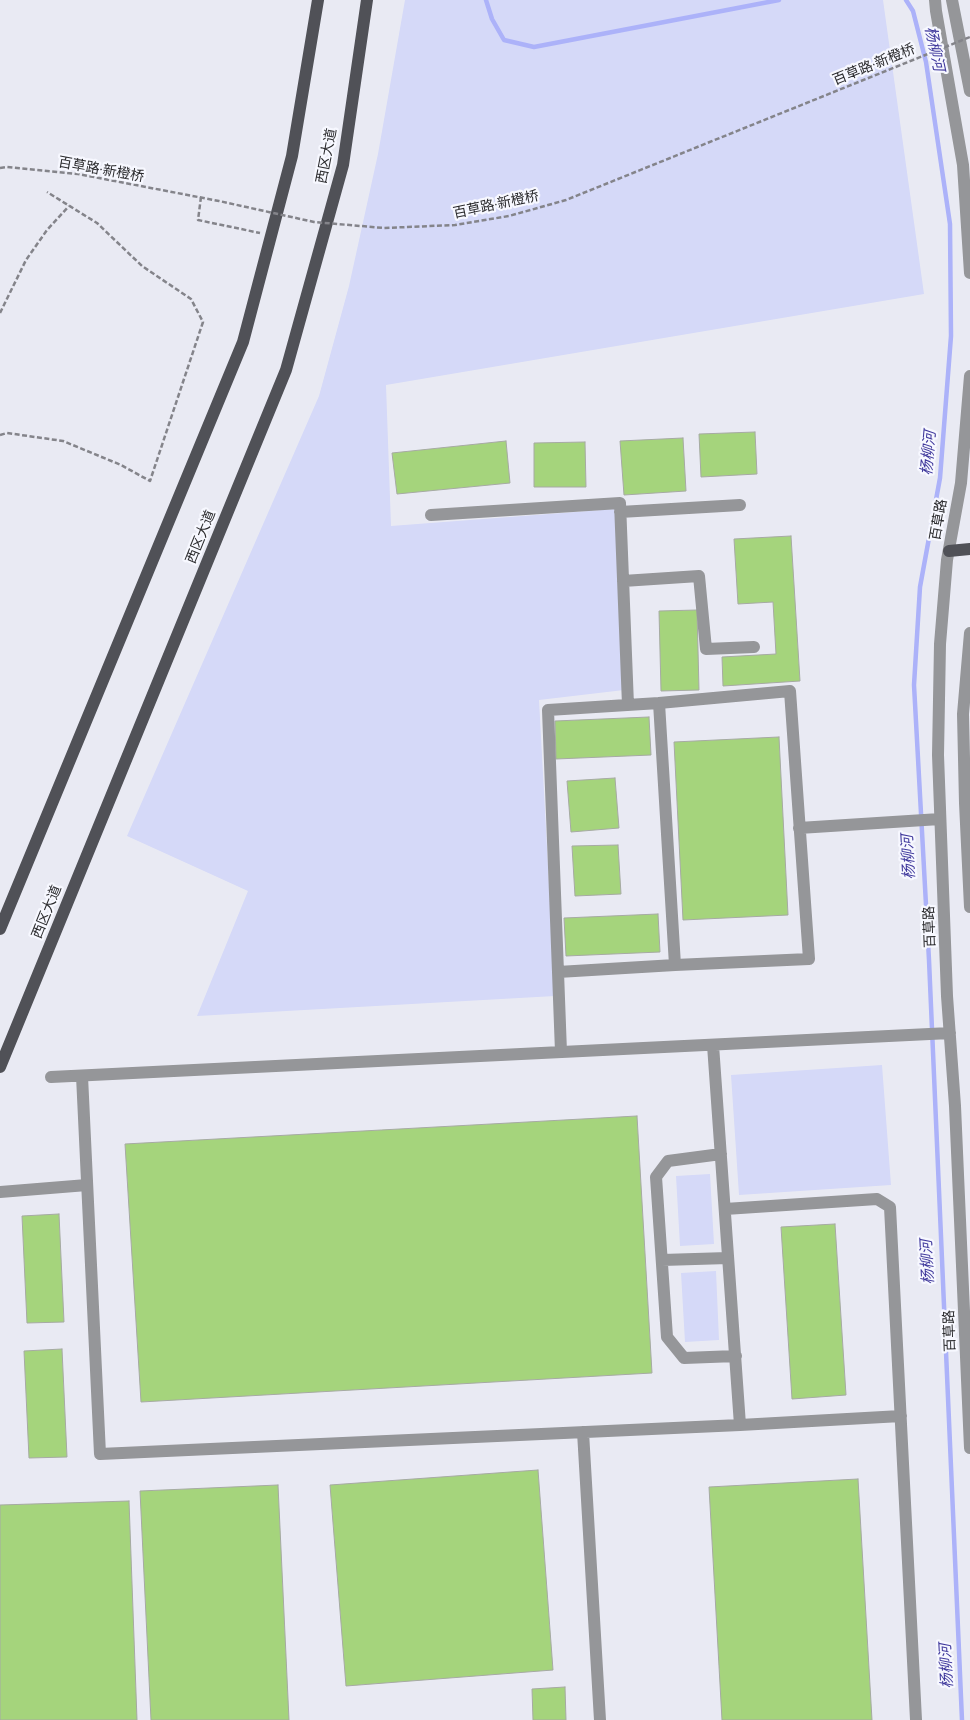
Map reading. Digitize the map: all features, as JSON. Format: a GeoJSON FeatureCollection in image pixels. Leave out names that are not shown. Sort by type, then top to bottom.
{"type":"FeatureCollection","features":[{"type":"Feature","properties":{"kind":"main road"},"geometry":{"type":"LineString","coordinates":[[0,929],[242,342],[292,156],[318,0]]}},
{"type":"Feature","properties":{"kind":"main road","name":"西区大道"},"geometry":{"type":"LineString","coordinates":[[0,1067],[286,370],[343,165],[367,0]]}},
{"type":"Feature","properties":{"kind":"main road"},"geometry":{"type":"LineString","coordinates":[[949,551],[970,549]]}},
{"type":"Feature","properties":{"kind":"street"},"geometry":{"type":"LineString","coordinates":[[935,0],[963,165],[970,273]]}},
{"type":"Feature","properties":{"kind":"street"},"geometry":{"type":"LineString","coordinates":[[952,0],[970,91]]}},
{"type":"Feature","properties":{"kind":"street","name":"百草路"},"geometry":{"type":"LineString","coordinates":[[970,376],[961,482],[949,551],[940,644],[938,755],[934,820],[944,1034],[956,1106],[970,1448]]}},
{"type":"Feature","properties":{"kind":"street"},"geometry":{"type":"LineString","coordinates":[[432,515],[620,503],[628,705]]}},
{"type":"Feature","properties":{"kind":"street"},"geometry":{"type":"LineString","coordinates":[[620,512],[740,505]]}},
{"type":"Feature","properties":{"kind":"street"},"geometry":{"type":"LineString","coordinates":[[623,581],[699,576],[706,648],[754,647]]}},
{"type":"Feature","properties":{"kind":"street"},"geometry":{"type":"LineString","coordinates":[[970,633],[963,714],[970,907]]}},
{"type":"Feature","properties":{"kind":"street"},"geometry":{"type":"LineString","coordinates":[[558,972],[809,959],[790,691],[659,704],[548,710],[561,1052]]}},
{"type":"Feature","properties":{"kind":"street"},"geometry":{"type":"LineString","coordinates":[[659,704],[674,965]]}},
{"type":"Feature","properties":{"kind":"street"},"geometry":{"type":"LineString","coordinates":[[799,828],[934,820]]}},
{"type":"Feature","properties":{"kind":"street"},"geometry":{"type":"LineString","coordinates":[[51,1077],[944,1034]]}},
{"type":"Feature","properties":{"kind":"street"},"geometry":{"type":"LineString","coordinates":[[713,1045],[740,1425]]}},
{"type":"Feature","properties":{"kind":"street"},"geometry":{"type":"LineString","coordinates":[[82,1076],[100,1454],[901,1416]]}},
{"type":"Feature","properties":{"kind":"street"},"geometry":{"type":"LineString","coordinates":[[721,1154],[668,1160],[656,1177],[667,1337],[684,1358],[736,1356]]}},
{"type":"Feature","properties":{"kind":"street"},"geometry":{"type":"LineString","coordinates":[[0,1192],[87,1185]]}},
{"type":"Feature","properties":{"kind":"street"},"geometry":{"type":"LineString","coordinates":[[725,1209],[877,1198],[890,1207],[916,1720]]}},
{"type":"Feature","properties":{"kind":"street"},"geometry":{"type":"LineString","coordinates":[[662,1260],[728,1258]]}},
{"type":"Feature","properties":{"kind":"street"},"geometry":{"type":"LineString","coordinates":[[584,1432],[600,1720]]}},
{"type":"Feature","properties":{"kind":"path","name":"百草路·新橙桥"},"geometry":{"type":"LineString","coordinates":[[0,168],[7,167],[78,174],[201,197],[314,222],[384,228],[455,225],[509,216],[566,200],[970,37]]}},
{"type":"Feature","properties":{"kind":"path"},"geometry":{"type":"LineString","coordinates":[[0,435],[7,433],[63,441],[121,465],[150,481],[203,322],[191,299],[142,266],[97,223],[47,192]]}},
{"type":"Feature","properties":{"kind":"path"},"geometry":{"type":"LineString","coordinates":[[201,197],[198,220],[271,235]]}},
{"type":"Feature","properties":{"kind":"path"},"geometry":{"type":"LineString","coordinates":[[0,314],[26,260],[47,230],[69,206]]}},
{"type":"Feature","properties":{"kind":"shaded area"},"geometry":{"type":"Polygon","coordinates":[[[405,0],[883,0],[924,294],[386,385],[391,526],[615,509],[624,690],[539,700],[555,996],[197,1016],[248,891],[127,836],[319,396],[349,286],[378,154],[405,0]]]}},
{"type":"Feature","properties":{"kind":"shaded area"},"geometry":{"type":"Polygon","coordinates":[[[882,1065],[891,1185],[739,1195],[731,1075],[882,1065]]]}},
{"type":"Feature","properties":{"kind":"shaded area"},"geometry":{"type":"Polygon","coordinates":[[[710,1174],[714,1244],[680,1246],[676,1176],[710,1174]]]}},
{"type":"Feature","properties":{"kind":"shaded area"},"geometry":{"type":"Polygon","coordinates":[[[716,1271],[719,1340],[685,1342],[681,1273],[716,1271]]]}},
{"type":"Feature","properties":{"kind":"building"},"geometry":{"type":"Polygon","coordinates":[[[755,432],[757,474],[701,477],[699,434],[755,432]]]}},
{"type":"Feature","properties":{"kind":"building"},"geometry":{"type":"Polygon","coordinates":[[[683,438],[686,491],[624,495],[620,441],[683,438]]]}},
{"type":"Feature","properties":{"kind":"building"},"geometry":{"type":"Polygon","coordinates":[[[506,441],[510,483],[397,494],[392,453],[506,441]]]}},
{"type":"Feature","properties":{"kind":"building"},"geometry":{"type":"Polygon","coordinates":[[[585,442],[586,487],[534,487],[534,443],[585,442]]]}},
{"type":"Feature","properties":{"kind":"building"},"geometry":{"type":"Polygon","coordinates":[[[791,536],[800,681],[723,686],[722,657],[776,654],[773,602],[738,604],[734,539],[791,536]]]}},
{"type":"Feature","properties":{"kind":"building"},"geometry":{"type":"Polygon","coordinates":[[[697,610],[699,690],[661,691],[659,611],[697,610]]]}},
{"type":"Feature","properties":{"kind":"building"},"geometry":{"type":"Polygon","coordinates":[[[649,717],[651,755],[556,759],[555,721],[649,717]]]}},
{"type":"Feature","properties":{"kind":"building"},"geometry":{"type":"Polygon","coordinates":[[[779,737],[788,915],[683,920],[674,742],[779,737]]]}},
{"type":"Feature","properties":{"kind":"building"},"geometry":{"type":"Polygon","coordinates":[[[615,778],[619,828],[571,832],[567,781],[615,778]]]}},
{"type":"Feature","properties":{"kind":"building"},"geometry":{"type":"Polygon","coordinates":[[[618,845],[621,894],[575,896],[572,846],[618,845]]]}},
{"type":"Feature","properties":{"kind":"building"},"geometry":{"type":"Polygon","coordinates":[[[658,914],[660,952],[566,956],[564,918],[658,914]]]}},
{"type":"Feature","properties":{"kind":"building"},"geometry":{"type":"Polygon","coordinates":[[[637,1116],[652,1373],[141,1402],[125,1144],[637,1116]]]}},
{"type":"Feature","properties":{"kind":"building"},"geometry":{"type":"Polygon","coordinates":[[[59,1214],[64,1322],[27,1323],[22,1216],[59,1214]]]}},
{"type":"Feature","properties":{"kind":"building"},"geometry":{"type":"Polygon","coordinates":[[[835,1224],[846,1395],[792,1399],[781,1227],[835,1224]]]}},
{"type":"Feature","properties":{"kind":"building"},"geometry":{"type":"Polygon","coordinates":[[[62,1349],[67,1457],[29,1458],[24,1351],[62,1349]]]}},
{"type":"Feature","properties":{"kind":"building"},"geometry":{"type":"Polygon","coordinates":[[[538,1470],[553,1670],[346,1686],[330,1485],[538,1470]]]}},
{"type":"Feature","properties":{"kind":"building"},"geometry":{"type":"Polygon","coordinates":[[[858,1479],[872,1720],[722,1720],[709,1487],[858,1479]]]}},
{"type":"Feature","properties":{"kind":"building"},"geometry":{"type":"Polygon","coordinates":[[[278,1485],[289,1720],[151,1720],[140,1491],[278,1485]]]}},
{"type":"Feature","properties":{"kind":"building"},"geometry":{"type":"Polygon","coordinates":[[[129,1501],[137,1720],[0,1720],[0,1505],[129,1501]]]}},
{"type":"Feature","properties":{"kind":"building"},"geometry":{"type":"Polygon","coordinates":[[[565,1687],[566,1720],[533,1720],[532,1689],[565,1687]]]}},
{"type":"Feature","properties":{"kind":"waterway","name":"杨柳河"},"geometry":{"type":"LineString","coordinates":[[486,0],[492,19],[504,40],[534,47],[779,0]]}},
{"type":"Feature","properties":{"kind":"waterway","name":"杨柳河"},"geometry":{"type":"LineString","coordinates":[[906,0],[913,11],[926,62],[950,224],[951,336],[940,478],[920,587],[914,685],[929,960],[962,1720]]}}]}
